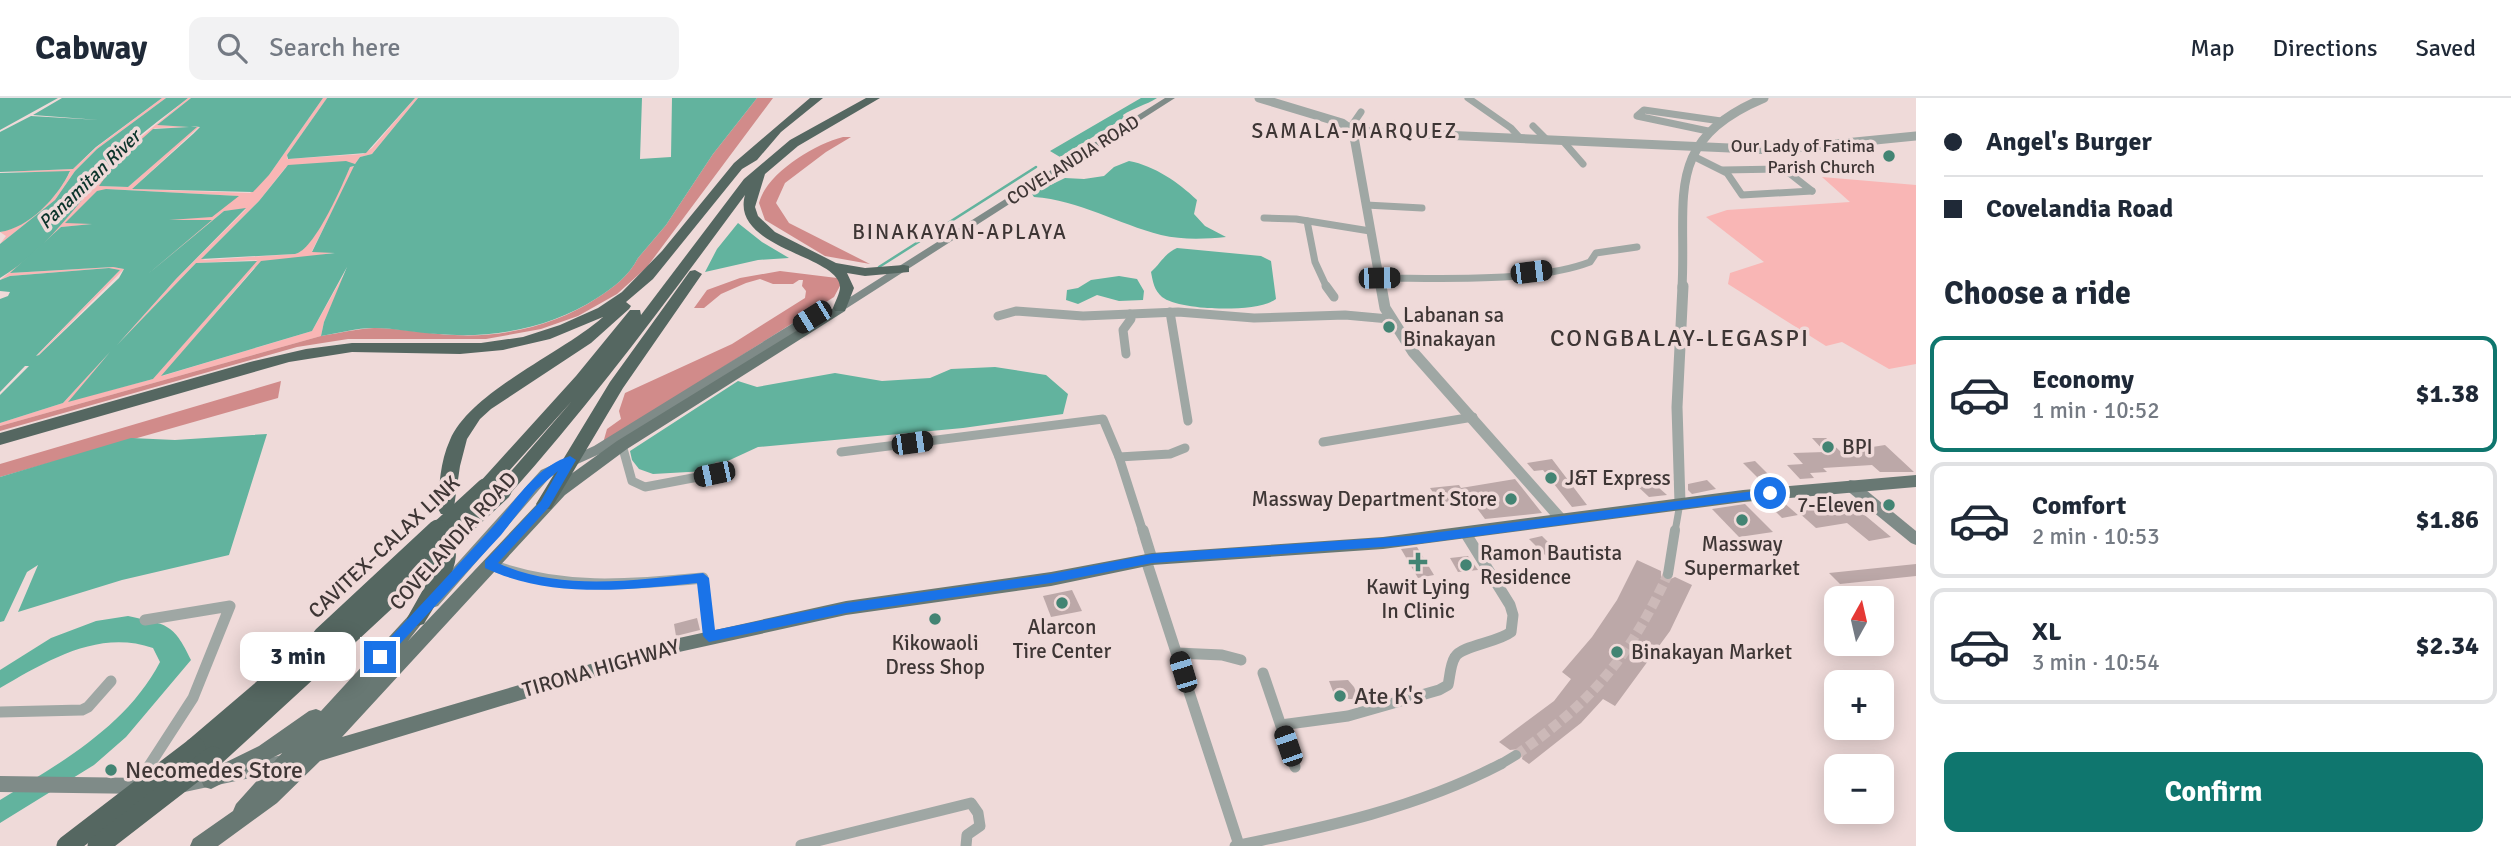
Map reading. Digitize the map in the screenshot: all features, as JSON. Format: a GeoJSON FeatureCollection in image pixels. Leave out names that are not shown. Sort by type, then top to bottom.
{"type":"FeatureCollection","features":[{"type":"Feature","properties":{"kind":"highway"},"geometry":{"type":"LineString","coordinates":[[447,509],[454,450],[470,419],[485,405],[597,332],[644,282],[727,175],[817,98]]}},
{"type":"Feature","properties":{"kind":"highway"},"geometry":{"type":"LineString","coordinates":[[679,274],[732,201],[762,168],[804,136],[874,98]]}},
{"type":"Feature","properties":{"kind":"highway"},"geometry":{"type":"LineString","coordinates":[[545,504],[631,365],[679,274],[760,148]]}},
{"type":"Feature","properties":{"kind":"highway"},"geometry":{"type":"LineString","coordinates":[[762,168],[750,203],[753,220],[770,234],[842,274],[847,288],[837,310]]}},
{"type":"Feature","properties":{"kind":"highway"},"geometry":{"type":"LineString","coordinates":[[833,267],[865,272],[904,269]]}},
{"type":"Feature","properties":{"kind":"highway","name":"CAVITEX–CALAX LINK"},"geometry":{"type":"LineString","coordinates":[[98,846],[206,762],[329,642],[494,489],[580,403],[679,274]]}},
{"type":"Feature","properties":{"kind":"highway"},"geometry":{"type":"LineString","coordinates":[[0,439],[306,353],[367,346],[467,349],[526,340],[597,314],[644,282]]}},
{"type":"Feature","properties":{"kind":"highway"},"geometry":{"type":"LineString","coordinates":[[417,618],[443,572],[447,549]]}},
{"type":"Feature","properties":{"kind":"highway","name":"CAVITEX–CALAX LINK"},"geometry":{"type":"LineString","coordinates":[[67,846],[206,762]]}},
{"type":"Feature","properties":{"kind":"main road","name":"COVELANDIA ROAD"},"geometry":{"type":"LineString","coordinates":[[238,818],[270,799],[314,755],[545,504],[578,476],[622,445],[1171,98]]}},
{"type":"Feature","properties":{"kind":"main road","name":"COVELANDIA ROAD"},"geometry":{"type":"LineString","coordinates":[[238,818],[362,676],[496,532],[545,473],[598,449],[812,317],[837,310]]}},
{"type":"Feature","properties":{"kind":"main road","name":"TIRONA HIGHWAY"},"geometry":{"type":"LineString","coordinates":[[0,784],[184,785],[206,762],[287,762],[709,636],[846,608],[1051,579],[1149,559],[1383,543],[1466,534],[1680,503],[1850,485],[1916,481]]}},
{"type":"Feature","properties":{"kind":"main road"},"geometry":{"type":"LineString","coordinates":[[1850,485],[1916,540]]}},
{"type":"Feature","properties":{"kind":"main road"},"geometry":{"type":"LineString","coordinates":[[206,762],[252,761],[286,741],[362,676]]}},
{"type":"Feature","properties":{"kind":"main road"},"geometry":{"type":"LineString","coordinates":[[201,846],[238,818]]}},
{"type":"Feature","properties":{"kind":"street"},"geometry":{"type":"LineString","coordinates":[[1259,98],[1342,123],[1352,130],[1546,139],[1696,151],[1783,150],[1916,136]]}},
{"type":"Feature","properties":{"kind":"street"},"geometry":{"type":"LineString","coordinates":[[1468,98],[1511,128],[1520,138]]}},
{"type":"Feature","properties":{"kind":"street"},"geometry":{"type":"LineString","coordinates":[[1668,574],[1680,503],[1677,408],[1682,317],[1684,175],[1708,131],[1764,98]]}},
{"type":"Feature","properties":{"kind":"street"},"geometry":{"type":"LineString","coordinates":[[1708,131],[1637,116],[1644,110],[1721,121]]}},
{"type":"Feature","properties":{"kind":"street"},"geometry":{"type":"LineString","coordinates":[[1362,112],[1352,130],[1379,278],[1390,319],[1410,352],[1473,417],[1561,519]]}},
{"type":"Feature","properties":{"kind":"street"},"geometry":{"type":"LineString","coordinates":[[1533,126],[1546,139]]}},
{"type":"Feature","properties":{"kind":"street"},"geometry":{"type":"LineString","coordinates":[[1562,140],[1583,164]]}},
{"type":"Feature","properties":{"kind":"street"},"geometry":{"type":"LineString","coordinates":[[1696,151],[1731,177],[1742,195],[1812,191],[1784,169],[1722,170]]}},
{"type":"Feature","properties":{"kind":"street"},"geometry":{"type":"LineString","coordinates":[[1366,205],[1422,208]]}},
{"type":"Feature","properties":{"kind":"street"},"geometry":{"type":"LineString","coordinates":[[1264,218],[1307,221],[1370,231]]}},
{"type":"Feature","properties":{"kind":"street"},"geometry":{"type":"LineString","coordinates":[[1307,221],[1311,248],[1321,282],[1334,297]]}},
{"type":"Feature","properties":{"kind":"street"},"geometry":{"type":"LineString","coordinates":[[1379,278],[1543,271],[1578,266],[1589,262],[1596,253],[1637,247]]}},
{"type":"Feature","properties":{"kind":"street"},"geometry":{"type":"LineString","coordinates":[[998,316],[1016,312],[1067,316],[1170,312],[1254,318],[1345,315],[1390,319]]}},
{"type":"Feature","properties":{"kind":"street"},"geometry":{"type":"LineString","coordinates":[[1170,312],[1188,421]]}},
{"type":"Feature","properties":{"kind":"street"},"geometry":{"type":"LineString","coordinates":[[1126,354],[1123,330],[1131,319],[1130,314]]}},
{"type":"Feature","properties":{"kind":"street"},"geometry":{"type":"LineString","coordinates":[[1323,442],[1473,417]]}},
{"type":"Feature","properties":{"kind":"street"},"geometry":{"type":"LineString","coordinates":[[841,452],[1101,419],[1105,422],[1119,457],[1237,846],[1363,819],[1406,806],[1451,791],[1516,755]]}},
{"type":"Feature","properties":{"kind":"street"},"geometry":{"type":"LineString","coordinates":[[622,445],[632,481],[645,487],[714,474],[718,466]]}},
{"type":"Feature","properties":{"kind":"street"},"geometry":{"type":"LineString","coordinates":[[1119,457],[1170,454],[1185,448]]}},
{"type":"Feature","properties":{"kind":"street"},"geometry":{"type":"LineString","coordinates":[[1281,724],[1348,716],[1439,691],[1448,685],[1456,656],[1462,650],[1499,643],[1511,632],[1513,615],[1510,605],[1466,534]]}},
{"type":"Feature","properties":{"kind":"street"},"geometry":{"type":"LineString","coordinates":[[489,564],[512,575],[542,582],[586,585],[645,584],[703,578],[709,636]]}},
{"type":"Feature","properties":{"kind":"street"},"geometry":{"type":"LineString","coordinates":[[135,786],[193,698],[230,606],[145,620]]}},
{"type":"Feature","properties":{"kind":"street"},"geometry":{"type":"LineString","coordinates":[[1177,653],[1222,655],[1241,660]]}},
{"type":"Feature","properties":{"kind":"street"},"geometry":{"type":"LineString","coordinates":[[1263,673],[1295,767]]}},
{"type":"Feature","properties":{"kind":"street"},"geometry":{"type":"LineString","coordinates":[[0,712],[82,710],[88,707],[111,681]]}},
{"type":"Feature","properties":{"kind":"street"},"geometry":{"type":"LineString","coordinates":[[801,845],[971,803],[978,813],[980,826],[967,835],[967,846]]}},
{"type":"Feature","properties":{"kind":"shaded area"},"geometry":{"type":"Polygon","coordinates":[[[162,98],[166,98],[97,149],[75,171],[55,200],[0,244],[6,236],[0,232],[21,224],[41,210],[58,192],[70,172],[0,172],[73,169],[97,147],[162,98]]]}},
{"type":"Feature","properties":{"kind":"shaded area"},"geometry":{"type":"Polygon","coordinates":[[[188,98],[191,98],[157,125],[199,127],[132,189],[250,193],[269,175],[323,98],[327,98],[287,155],[287,159],[363,154],[372,148],[415,98],[418,98],[372,154],[360,157],[355,164],[286,167],[259,201],[203,257],[205,260],[295,254],[302,250],[318,230],[350,167],[355,166],[312,251],[336,252],[254,268],[162,376],[312,331],[348,267],[324,322],[321,336],[0,426],[0,423],[63,403],[111,351],[69,401],[153,379],[257,260],[196,263],[117,345],[176,279],[246,209],[224,211],[148,274],[211,220],[168,220],[238,196],[106,189],[93,224],[61,227],[11,273],[113,267],[124,269],[36,357],[120,270],[109,268],[10,276],[0,280],[28,257],[70,214],[123,152],[188,98]],[[196,127],[155,128],[116,162],[100,186],[128,187],[196,127]]]}},
{"type":"Feature","properties":{"kind":"shaded area"},"geometry":{"type":"Polygon","coordinates":[[[757,98],[773,98],[647,267],[617,294],[578,316],[541,329],[486,339],[348,339],[297,347],[0,431],[0,426],[321,336],[374,328],[454,335],[491,334],[529,328],[565,316],[615,286],[625,276],[666,225],[713,154],[757,98]]]}},
{"type":"Feature","properties":{"kind":"shaded area"},"geometry":{"type":"Polygon","coordinates":[[[843,137],[851,137],[785,183],[776,203],[789,223],[870,264],[825,256],[765,220],[759,203],[763,192],[781,171],[806,153],[843,137]]]}},
{"type":"Feature","properties":{"kind":"shaded area"},"geometry":{"type":"Polygon","coordinates":[[[1822,177],[1916,185],[1916,364],[1889,369],[1842,342],[1826,346],[1728,284],[1730,273],[1764,262],[1706,217],[1727,210],[1850,202],[1822,177]]]}},
{"type":"Feature","properties":{"kind":"shaded area"},"geometry":{"type":"Polygon","coordinates":[[[780,271],[837,278],[841,284],[834,297],[603,443],[607,429],[621,419],[619,411],[625,393],[732,344],[805,298],[806,291],[802,286],[803,280],[793,284],[773,284],[760,279],[721,294],[704,308],[694,308],[707,290],[740,278],[780,271]]]}},
{"type":"Feature","properties":{"kind":"shaded area"},"geometry":{"type":"Polygon","coordinates":[[[281,381],[278,398],[0,477],[0,464],[281,381]]]}},
{"type":"Feature","properties":{"kind":"water"},"geometry":{"type":"Polygon","coordinates":[[[0,98],[58,98],[0,130],[0,98]]]}},
{"type":"Feature","properties":{"kind":"water"},"geometry":{"type":"Polygon","coordinates":[[[62,98],[162,98],[96,147],[73,169],[0,172],[0,132],[31,116],[99,120],[33,115],[62,98]]]}},
{"type":"Feature","properties":{"kind":"water","name":"Panamitan River"},"geometry":{"type":"Polygon","coordinates":[[[166,98],[188,98],[130,144],[47,240],[17,267],[0,278],[0,244],[55,200],[75,171],[97,149],[166,98]]]}},
{"type":"Feature","properties":{"kind":"water"},"geometry":{"type":"Polygon","coordinates":[[[191,98],[323,98],[269,175],[253,192],[132,189],[200,127],[191,126],[197,127],[128,187],[99,186],[116,162],[153,129],[189,127],[157,125],[191,98]]]}},
{"type":"Feature","properties":{"kind":"water"},"geometry":{"type":"Polygon","coordinates":[[[327,98],[415,98],[366,153],[288,159],[287,155],[327,98]]]}},
{"type":"Feature","properties":{"kind":"water"},"geometry":{"type":"Polygon","coordinates":[[[418,98],[642,98],[640,159],[671,157],[672,98],[757,98],[713,154],[666,225],[630,271],[597,298],[560,317],[520,329],[479,335],[374,328],[321,336],[324,322],[347,267],[312,331],[161,376],[261,261],[335,253],[312,252],[354,166],[350,167],[319,230],[302,250],[295,254],[201,259],[259,201],[288,165],[346,161],[355,164],[360,157],[372,154],[418,98]]]}},
{"type":"Feature","properties":{"kind":"water"},"geometry":{"type":"Polygon","coordinates":[[[1141,98],[1157,98],[1123,115],[1124,118],[1060,157],[1050,151],[1141,98]]]}},
{"type":"Feature","properties":{"kind":"water"},"geometry":{"type":"Polygon","coordinates":[[[1129,161],[1157,171],[1182,187],[1197,200],[1194,214],[1205,226],[1226,237],[1194,239],[1161,235],[1083,207],[1034,197],[1032,194],[1065,178],[1104,176],[1114,167],[1129,161]]]}},
{"type":"Feature","properties":{"kind":"water"},"geometry":{"type":"Polygon","coordinates":[[[70,171],[50,201],[32,218],[0,232],[0,173],[70,171]]]}},
{"type":"Feature","properties":{"kind":"water"},"geometry":{"type":"Polygon","coordinates":[[[106,189],[239,196],[212,217],[169,220],[212,220],[148,274],[224,211],[246,208],[176,279],[117,345],[196,263],[257,261],[153,379],[68,402],[110,352],[63,403],[0,423],[0,395],[29,366],[25,366],[0,392],[0,299],[8,296],[10,292],[0,291],[0,280],[10,276],[109,268],[120,270],[36,356],[39,355],[119,278],[124,269],[113,267],[10,273],[61,227],[92,224],[65,223],[97,191],[106,189]]]}},
{"type":"Feature","properties":{"kind":"water"},"geometry":{"type":"Polygon","coordinates":[[[738,223],[789,258],[758,260],[705,272],[717,249],[738,223]]]}},
{"type":"Feature","properties":{"kind":"water"},"geometry":{"type":"Polygon","coordinates":[[[1177,248],[1261,256],[1271,261],[1276,299],[1267,304],[1237,308],[1201,307],[1171,302],[1162,297],[1156,289],[1151,272],[1177,248]]]}},
{"type":"Feature","properties":{"kind":"water"},"geometry":{"type":"Polygon","coordinates":[[[1119,276],[1137,279],[1144,291],[1143,300],[1119,301],[1097,295],[1078,304],[1066,300],[1067,290],[1078,288],[1091,280],[1119,276]]]}},
{"type":"Feature","properties":{"kind":"water"},"geometry":{"type":"Polygon","coordinates":[[[995,367],[1046,375],[1068,394],[1063,414],[963,428],[758,447],[706,471],[653,474],[639,469],[632,460],[630,451],[738,381],[757,387],[835,373],[882,381],[930,378],[951,369],[995,367]]]}},
{"type":"Feature","properties":{"kind":"water"},"geometry":{"type":"Polygon","coordinates":[[[267,434],[229,555],[122,580],[18,612],[38,565],[27,572],[4,621],[0,622],[0,477],[131,438],[175,440],[267,434]]]}},
{"type":"Feature","properties":{"kind":"water"},"geometry":{"type":"Polygon","coordinates":[[[128,616],[167,627],[179,638],[191,660],[126,737],[94,765],[0,823],[0,800],[90,742],[129,706],[160,662],[153,648],[112,642],[93,645],[55,658],[0,688],[0,670],[51,638],[96,621],[128,616]]]}},
{"type":"Feature","properties":{"kind":"building"},"geometry":{"type":"Polygon","coordinates":[[[1812,438],[1826,438],[1841,452],[1885,445],[1914,472],[1880,472],[1872,465],[1823,468],[1827,472],[1810,473],[1814,478],[1800,479],[1787,465],[1803,464],[1793,453],[1825,452],[1812,438]]]}},
{"type":"Feature","properties":{"kind":"building"},"geometry":{"type":"Polygon","coordinates":[[[1552,459],[1587,505],[1572,507],[1543,470],[1534,471],[1527,463],[1552,459]]]}},
{"type":"Feature","properties":{"kind":"building"},"geometry":{"type":"Polygon","coordinates":[[[1755,461],[1776,482],[1764,484],[1743,463],[1755,461]]]}},
{"type":"Feature","properties":{"kind":"building"},"geometry":{"type":"Polygon","coordinates":[[[1515,479],[1542,513],[1485,519],[1473,503],[1442,506],[1430,488],[1459,485],[1461,488],[1515,479]]]}},
{"type":"Feature","properties":{"kind":"building"},"geometry":{"type":"Polygon","coordinates":[[[1631,480],[1658,487],[1667,495],[1649,497],[1631,480]]]}},
{"type":"Feature","properties":{"kind":"building"},"geometry":{"type":"Polygon","coordinates":[[[1707,480],[1716,489],[1692,494],[1688,490],[1688,484],[1707,480]]]}},
{"type":"Feature","properties":{"kind":"building"},"geometry":{"type":"Polygon","coordinates":[[[1783,502],[1798,515],[1782,518],[1768,504],[1783,502]]]}},
{"type":"Feature","properties":{"kind":"building"},"geometry":{"type":"Polygon","coordinates":[[[1849,502],[1891,537],[1869,541],[1847,523],[1816,528],[1798,512],[1849,502]]]}},
{"type":"Feature","properties":{"kind":"building","name":"Massway Supermarket"},"geometry":{"type":"Polygon","coordinates":[[[1745,504],[1773,532],[1739,537],[1712,509],[1745,504]]]}},
{"type":"Feature","properties":{"kind":"building"},"geometry":{"type":"Polygon","coordinates":[[[1542,536],[1564,558],[1552,562],[1529,539],[1542,536]]]}},
{"type":"Feature","properties":{"kind":"building","name":"Kawit Lying In Clinic"},"geometry":{"type":"Polygon","coordinates":[[[1417,547],[1434,575],[1418,578],[1401,549],[1417,547]]]}},
{"type":"Feature","properties":{"kind":"building","name":"Ramon Bautista Residence"},"geometry":{"type":"Polygon","coordinates":[[[1468,556],[1478,570],[1458,572],[1450,558],[1468,556]]]}},
{"type":"Feature","properties":{"kind":"building","name":"Binakayan Market"},"geometry":{"type":"Polygon","coordinates":[[[1637,560],[1661,571],[1661,577],[1666,581],[1675,577],[1692,585],[1670,631],[1615,706],[1603,699],[1581,723],[1529,764],[1522,759],[1520,749],[1510,750],[1499,742],[1554,701],[1571,679],[1562,672],[1592,637],[1617,600],[1637,560]]]}},
{"type":"Feature","properties":{"kind":"building"},"geometry":{"type":"Polygon","coordinates":[[[1916,564],[1916,576],[1840,584],[1829,573],[1916,564]]]}},
{"type":"Feature","properties":{"kind":"building","name":"Alarcon Tire Center"},"geometry":{"type":"Polygon","coordinates":[[[1072,590],[1082,611],[1051,617],[1043,596],[1072,590]]]}},
{"type":"Feature","properties":{"kind":"building"},"geometry":{"type":"Polygon","coordinates":[[[697,618],[700,630],[676,636],[674,624],[697,618]]]}},
{"type":"Feature","properties":{"kind":"building","name":"Ate K's"},"geometry":{"type":"Polygon","coordinates":[[[1348,680],[1359,699],[1336,699],[1329,681],[1348,680]]]}},
{"type":"Feature","properties":{"kind":"waterway"},"geometry":{"type":"LineString","coordinates":[[879,267],[1036,167]]}},
{"type":"Feature","properties":{"kind":"tunnel"},"geometry":{"type":"LineString","coordinates":[[1516,755],[1566,716],[1606,676],[1638,630],[1668,574]]}},
{"type":"Feature","properties":{"kind":"place","name":"Our Lady of Fatima Parish Church"},"geometry":{"type":"Point","coordinates":[1889,156]}},
{"type":"Feature","properties":{"kind":"place","name":"Labanan sa Binakayan"},"geometry":{"type":"Point","coordinates":[1389,327]}},
{"type":"Feature","properties":{"kind":"place","name":"BPI"},"geometry":{"type":"Point","coordinates":[1828,447]}},
{"type":"Feature","properties":{"kind":"place","name":"J&T Express"},"geometry":{"type":"Point","coordinates":[1551,478]}},
{"type":"Feature","properties":{"kind":"place","name":"Massway Department Store"},"geometry":{"type":"Point","coordinates":[1511,499]}},
{"type":"Feature","properties":{"kind":"place","name":"7-Eleven"},"geometry":{"type":"Point","coordinates":[1889,505]}},
{"type":"Feature","properties":{"kind":"place","name":"Massway Supermarket"},"geometry":{"type":"Point","coordinates":[1742,520]}},
{"type":"Feature","properties":{"kind":"place","name":"Kawit Lying In Clinic"},"geometry":{"type":"Point","coordinates":[1418,562]}},
{"type":"Feature","properties":{"kind":"place","name":"Ramon Bautista Residence"},"geometry":{"type":"Point","coordinates":[1466,565]}},
{"type":"Feature","properties":{"kind":"place","name":"Alarcon Tire Center"},"geometry":{"type":"Point","coordinates":[1062,603]}},
{"type":"Feature","properties":{"kind":"place","name":"Kikowaoli Dress Shop"},"geometry":{"type":"Point","coordinates":[935,619]}},
{"type":"Feature","properties":{"kind":"place","name":"Binakayan Market"},"geometry":{"type":"Point","coordinates":[1617,652]}},
{"type":"Feature","properties":{"kind":"place","name":"Ate K's"},"geometry":{"type":"Point","coordinates":[1340,696]}},
{"type":"Feature","properties":{"kind":"place","name":"Necomedes Store"},"geometry":{"type":"Point","coordinates":[111,770]}},
{"type":"Feature","properties":{"kind":"district","name":"SAMALA-MARQUEZ"},"geometry":{"type":"Point","coordinates":[1355,131]}},
{"type":"Feature","properties":{"kind":"district","name":"BINAKAYAN-APLAYA"},"geometry":{"type":"Point","coordinates":[960,232]}},
{"type":"Feature","properties":{"kind":"district","name":"CONGBALAY-LEGASPI"},"geometry":{"type":"Point","coordinates":[1680,338]}},
{"type":"Feature","properties":{"kind":"route"},"geometry":{"type":"LineString","coordinates":[[380,657],[463,569],[545,473],[570,460],[545,504],[489,564],[512,575],[542,582],[586,585],[645,584],[703,578],[709,636],[846,608],[1051,579],[1137,561],[1226,552],[1383,543],[1770,493]]}}]}
